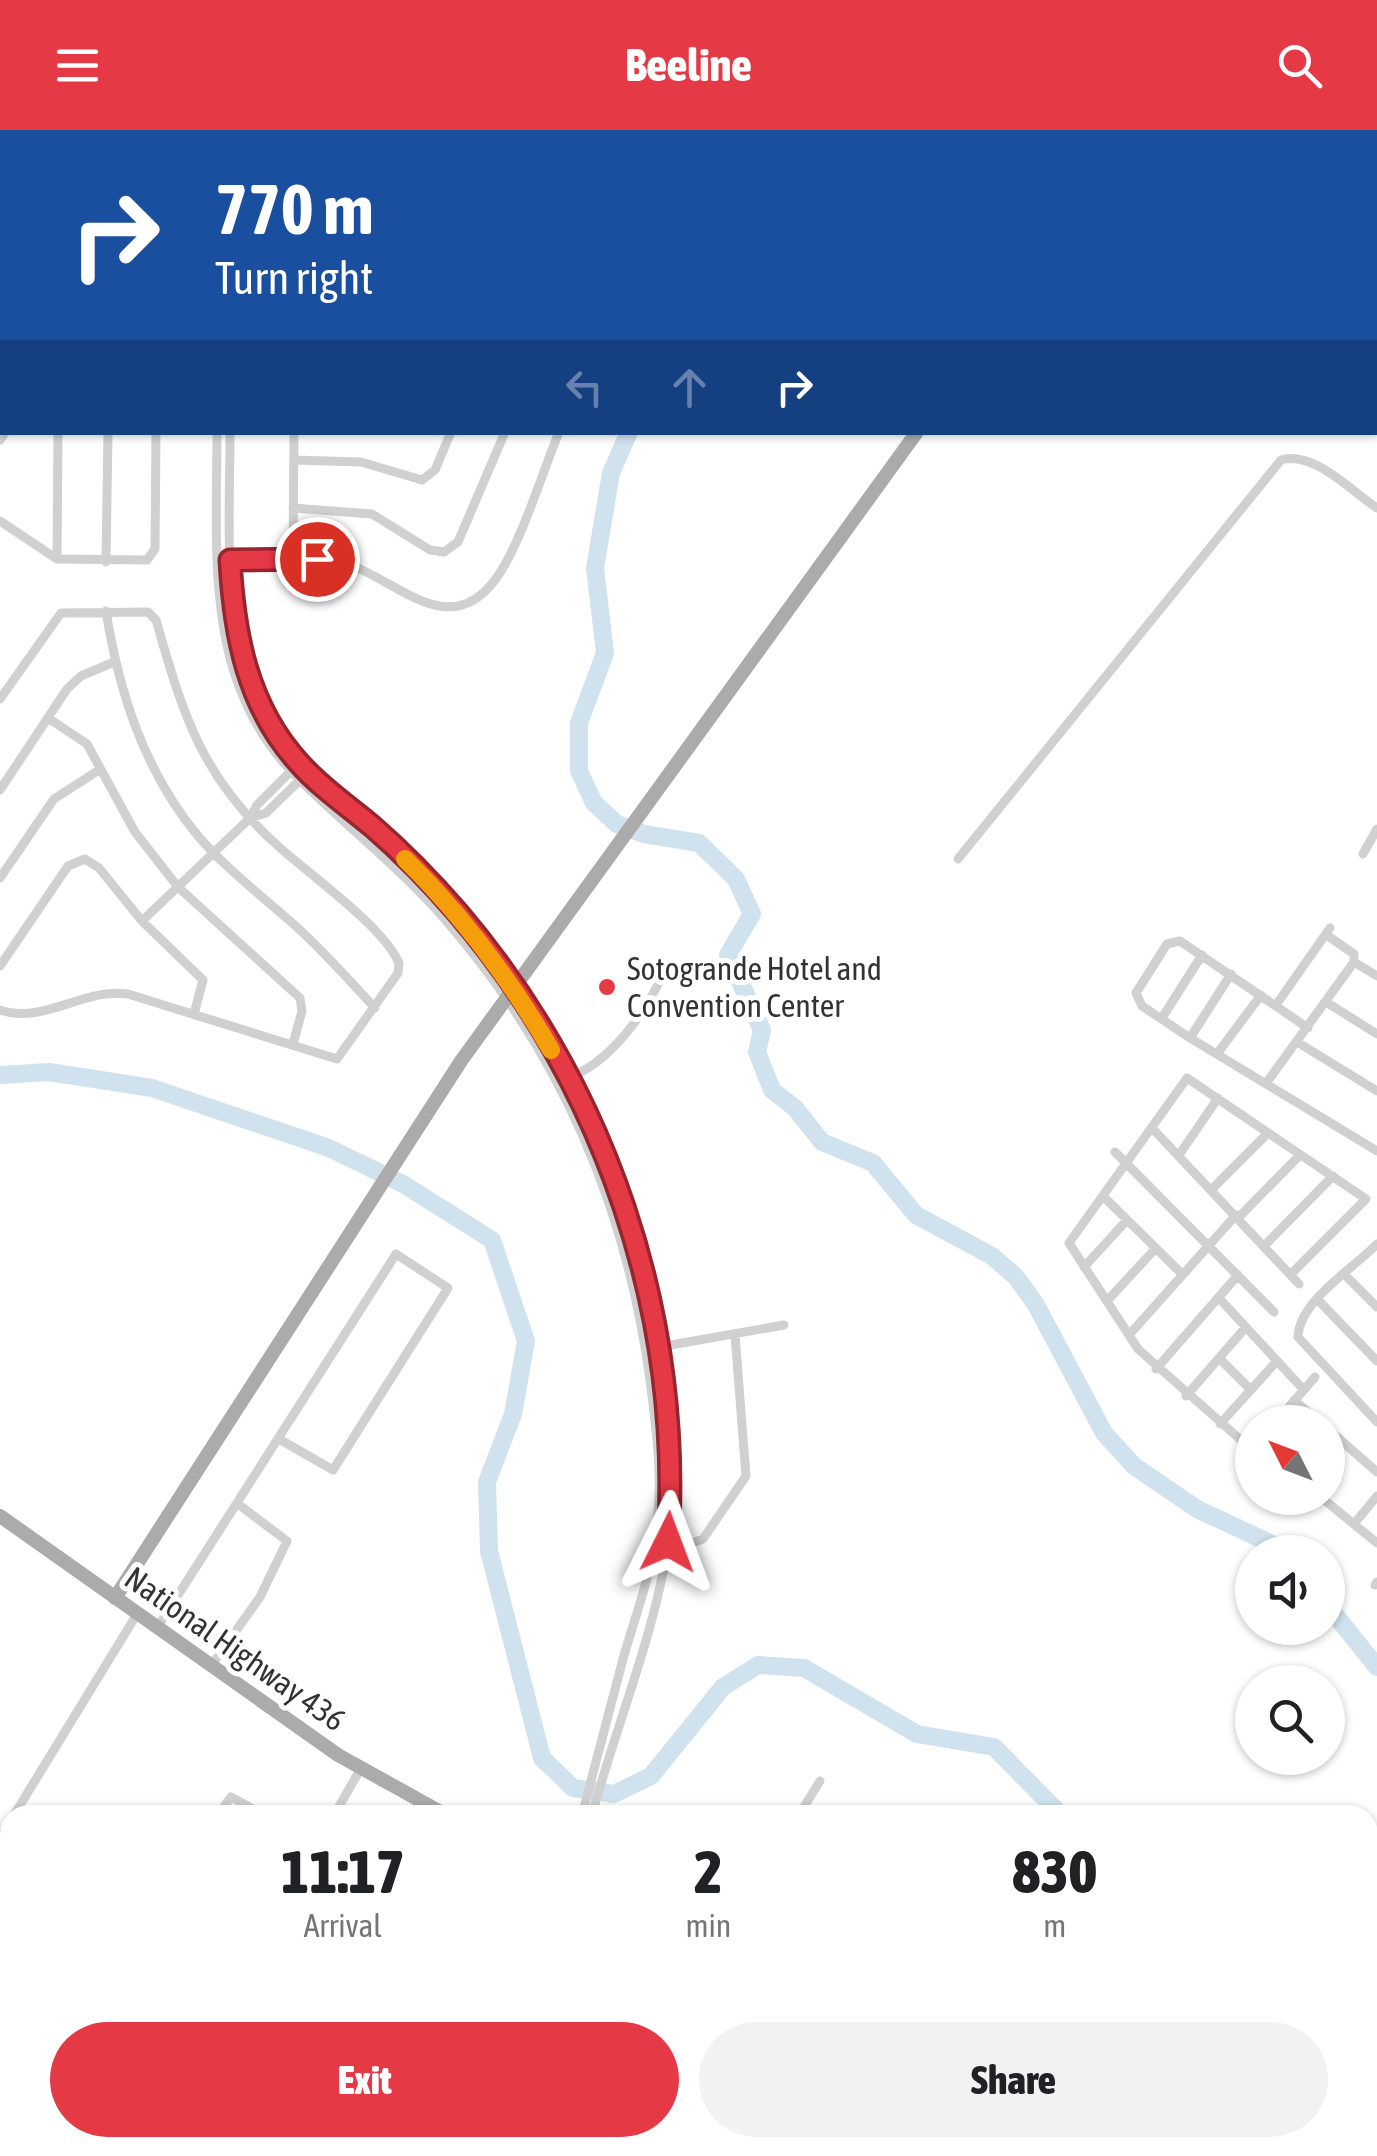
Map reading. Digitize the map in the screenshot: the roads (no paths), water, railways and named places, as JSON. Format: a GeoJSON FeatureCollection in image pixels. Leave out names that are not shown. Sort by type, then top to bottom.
{"type":"FeatureCollection","features":[{"type":"Feature","properties":{"kind":"main road"},"geometry":{"type":"LineString","coordinates":[[115,1598],[510,991],[916,435]]}},
{"type":"Feature","properties":{"kind":"main road","name":"National Highway 436"},"geometry":{"type":"LineString","coordinates":[[0,1516],[360,1770],[427,1805]]}},
{"type":"Feature","properties":{"kind":"street"},"geometry":{"type":"LineString","coordinates":[[57,560],[58,435]]}},
{"type":"Feature","properties":{"kind":"street"},"geometry":{"type":"LineString","coordinates":[[106,562],[108,435]]}},
{"type":"Feature","properties":{"kind":"street"},"geometry":{"type":"LineString","coordinates":[[0,521],[57,560],[141,562],[155,549],[156,435]]}},
{"type":"Feature","properties":{"kind":"street"},"geometry":{"type":"LineString","coordinates":[[218,435],[217,561],[222,632],[239,692],[295,767],[308,772],[436,889],[510,991],[568,1079],[617,1181],[642,1260],[658,1347],[672,1480],[668,1542],[586,1805]]}},
{"type":"Feature","properties":{"kind":"street"},"geometry":{"type":"LineString","coordinates":[[230,435],[230,560],[242,659],[264,714],[300,780],[448,922],[510,991],[557,1078],[618,1220],[646,1349],[660,1480],[655,1540],[594,1805]]}},
{"type":"Feature","properties":{"kind":"street"},"geometry":{"type":"LineString","coordinates":[[293,559],[294,435]]}},
{"type":"Feature","properties":{"kind":"street"},"geometry":{"type":"LineString","coordinates":[[294,460],[361,462],[422,480],[435,470],[450,435]]}},
{"type":"Feature","properties":{"kind":"street"},"geometry":{"type":"LineString","coordinates":[[294,508],[372,514],[430,550],[444,552],[458,542],[504,435]]}},
{"type":"Feature","properties":{"kind":"street"},"geometry":{"type":"LineString","coordinates":[[217,561],[293,559],[356,567],[419,602],[446,607],[470,601],[483,594],[501,572],[558,435]]}},
{"type":"Feature","properties":{"kind":"street"},"geometry":{"type":"LineString","coordinates":[[958,859],[1281,460],[1300,458],[1314,464],[1377,508]]}},
{"type":"Feature","properties":{"kind":"street"},"geometry":{"type":"LineString","coordinates":[[0,699],[56,617],[70,610],[142,611],[156,620],[174,689],[196,741],[250,818],[398,958],[398,973],[337,1059],[120,992],[27,1014],[0,1010]]}},
{"type":"Feature","properties":{"kind":"street"},"geometry":{"type":"LineString","coordinates":[[106,610],[114,662],[151,764],[180,811],[214,853],[326,955],[374,1008]]}},
{"type":"Feature","properties":{"kind":"street"},"geometry":{"type":"LineString","coordinates":[[0,790],[75,681],[114,662]]}},
{"type":"Feature","properties":{"kind":"street"},"geometry":{"type":"LineString","coordinates":[[48,718],[87,744],[134,832],[178,887],[300,998],[302,1011],[293,1044]]}},
{"type":"Feature","properties":{"kind":"street"},"geometry":{"type":"LineString","coordinates":[[142,921],[250,818],[256,805],[295,767]]}},
{"type":"Feature","properties":{"kind":"street"},"geometry":{"type":"LineString","coordinates":[[0,878],[54,799],[99,770]]}},
{"type":"Feature","properties":{"kind":"street"},"geometry":{"type":"LineString","coordinates":[[250,818],[266,813],[308,772]]}},
{"type":"Feature","properties":{"kind":"street"},"geometry":{"type":"LineString","coordinates":[[1362,854],[1377,830]]}},
{"type":"Feature","properties":{"kind":"street"},"geometry":{"type":"LineString","coordinates":[[0,966],[68,866],[78,859],[99,868],[142,921],[203,980],[194,1014]]}},
{"type":"Feature","properties":{"kind":"street"},"geometry":{"type":"LineString","coordinates":[[1276,1005],[1329,932],[1348,949],[1354,962],[1377,976]]}},
{"type":"Feature","properties":{"kind":"street"},"geometry":{"type":"LineString","coordinates":[[1308,1028],[1232,974],[1173,940],[1136,992],[1137,1000],[1190,1038],[1377,1151]]}},
{"type":"Feature","properties":{"kind":"street"},"geometry":{"type":"LineString","coordinates":[[1162,1018],[1202,955]]}},
{"type":"Feature","properties":{"kind":"street"},"geometry":{"type":"LineString","coordinates":[[1267,1082],[1354,962]]}},
{"type":"Feature","properties":{"kind":"street"},"geometry":{"type":"LineString","coordinates":[[557,1078],[568,1079],[632,1026],[667,966]]}},
{"type":"Feature","properties":{"kind":"street"},"geometry":{"type":"LineString","coordinates":[[1190,1038],[1232,974]]}},
{"type":"Feature","properties":{"kind":"street"},"geometry":{"type":"LineString","coordinates":[[1217,1054],[1262,994]]}},
{"type":"Feature","properties":{"kind":"street"},"geometry":{"type":"LineString","coordinates":[[1326,1002],[1377,1034]]}},
{"type":"Feature","properties":{"kind":"street"},"geometry":{"type":"LineString","coordinates":[[1297,1042],[1377,1091]]}},
{"type":"Feature","properties":{"kind":"street"},"geometry":{"type":"LineString","coordinates":[[1235,1435],[1156,1369],[1128,1336],[1069,1243],[1188,1078],[1366,1198],[1291,1274]]}},
{"type":"Feature","properties":{"kind":"street"},"geometry":{"type":"LineString","coordinates":[[1179,1154],[1218,1098]]}},
{"type":"Feature","properties":{"kind":"street"},"geometry":{"type":"LineString","coordinates":[[1152,1128],[1298,1284]]}},
{"type":"Feature","properties":{"kind":"street"},"geometry":{"type":"LineString","coordinates":[[1212,1189],[1268,1133]]}},
{"type":"Feature","properties":{"kind":"street"},"geometry":{"type":"LineString","coordinates":[[1115,1152],[1274,1312]]}},
{"type":"Feature","properties":{"kind":"street"},"geometry":{"type":"LineString","coordinates":[[1128,1336],[1208,1244],[1300,1155]]}},
{"type":"Feature","properties":{"kind":"street"},"geometry":{"type":"LineString","coordinates":[[1264,1246],[1333,1176]]}},
{"type":"Feature","properties":{"kind":"street"},"geometry":{"type":"LineString","coordinates":[[1104,1196],[1182,1274]]}},
{"type":"Feature","properties":{"kind":"street"},"geometry":{"type":"LineString","coordinates":[[1084,1267],[1128,1220]]}},
{"type":"Feature","properties":{"kind":"street"},"geometry":{"type":"LineString","coordinates":[[1376,1247],[1318,1300],[1298,1325],[1298,1336],[1377,1422]]}},
{"type":"Feature","properties":{"kind":"street"},"geometry":{"type":"LineString","coordinates":[[1107,1301],[1155,1249]]}},
{"type":"Feature","properties":{"kind":"street"},"geometry":{"type":"LineString","coordinates":[[157,1628],[396,1254],[448,1288],[333,1470],[279,1438]]}},
{"type":"Feature","properties":{"kind":"street"},"geometry":{"type":"LineString","coordinates":[[1345,1274],[1377,1307]]}},
{"type":"Feature","properties":{"kind":"street"},"geometry":{"type":"LineString","coordinates":[[1156,1369],[1238,1275]]}},
{"type":"Feature","properties":{"kind":"street"},"geometry":{"type":"LineString","coordinates":[[1218,1298],[1303,1390]]}},
{"type":"Feature","properties":{"kind":"street"},"geometry":{"type":"LineString","coordinates":[[1318,1300],[1377,1361]]}},
{"type":"Feature","properties":{"kind":"street"},"geometry":{"type":"LineString","coordinates":[[646,1349],[784,1325]]}},
{"type":"Feature","properties":{"kind":"street"},"geometry":{"type":"LineString","coordinates":[[1186,1396],[1246,1327]]}},
{"type":"Feature","properties":{"kind":"street"},"geometry":{"type":"LineString","coordinates":[[655,1540],[686,1545],[703,1540],[746,1476],[735,1335]]}},
{"type":"Feature","properties":{"kind":"street"},"geometry":{"type":"LineString","coordinates":[[1219,1358],[1250,1389]]}},
{"type":"Feature","properties":{"kind":"street"},"geometry":{"type":"LineString","coordinates":[[1220,1424],[1276,1362]]}},
{"type":"Feature","properties":{"kind":"street"},"geometry":{"type":"LineString","coordinates":[[1290,1405],[1315,1378]]}},
{"type":"Feature","properties":{"kind":"street"},"geometry":{"type":"LineString","coordinates":[[1294,1400],[1300,1405]]}},
{"type":"Feature","properties":{"kind":"street"},"geometry":{"type":"LineString","coordinates":[[1345,1445],[1377,1472]]}},
{"type":"Feature","properties":{"kind":"street"},"geometry":{"type":"LineString","coordinates":[[1354,1524],[1377,1496]]}},
{"type":"Feature","properties":{"kind":"street"},"geometry":{"type":"LineString","coordinates":[[211,1666],[260,1597],[287,1541],[238,1504]]}},
{"type":"Feature","properties":{"kind":"street"},"geometry":{"type":"LineString","coordinates":[[1343,1515],[1377,1542]]}},
{"type":"Feature","properties":{"kind":"street"},"geometry":{"type":"LineString","coordinates":[[20,1805],[138,1614]]}},
{"type":"Feature","properties":{"kind":"street"},"geometry":{"type":"LineString","coordinates":[[340,1805],[360,1770]]}},
{"type":"Feature","properties":{"kind":"street"},"geometry":{"type":"LineString","coordinates":[[805,1805],[820,1781]]}},
{"type":"Feature","properties":{"kind":"street"},"geometry":{"type":"LineString","coordinates":[[225,1805],[231,1797],[246,1805]]}},
{"type":"Feature","properties":{"kind":"waterway"},"geometry":{"type":"LineString","coordinates":[[628,435],[611,473],[595,568],[605,653],[579,723],[579,771],[594,803],[617,824],[644,834],[699,843],[736,879],[752,914],[728,955],[762,1030],[757,1052],[772,1090],[795,1108],[822,1142],[873,1163],[916,1215],[992,1256],[1016,1277],[1035,1303],[1104,1433],[1134,1466],[1197,1509],[1253,1535]]}},
{"type":"Feature","properties":{"kind":"waterway"},"geometry":{"type":"LineString","coordinates":[[0,1075],[49,1072],[152,1088],[329,1148],[403,1184],[492,1240],[526,1341],[513,1414],[487,1482],[489,1551],[542,1758],[573,1788],[614,1794],[651,1776],[723,1687],[758,1665],[804,1668],[917,1734],[994,1747],[1051,1805]]}},
{"type":"Feature","properties":{"kind":"waterway"},"geometry":{"type":"LineString","coordinates":[[1345,1627],[1377,1667]]}},
{"type":"Feature","properties":{"kind":"place","name":"Sotogrande Hotel and Convention Center"},"geometry":{"type":"Point","coordinates":[607,987]}}]}
